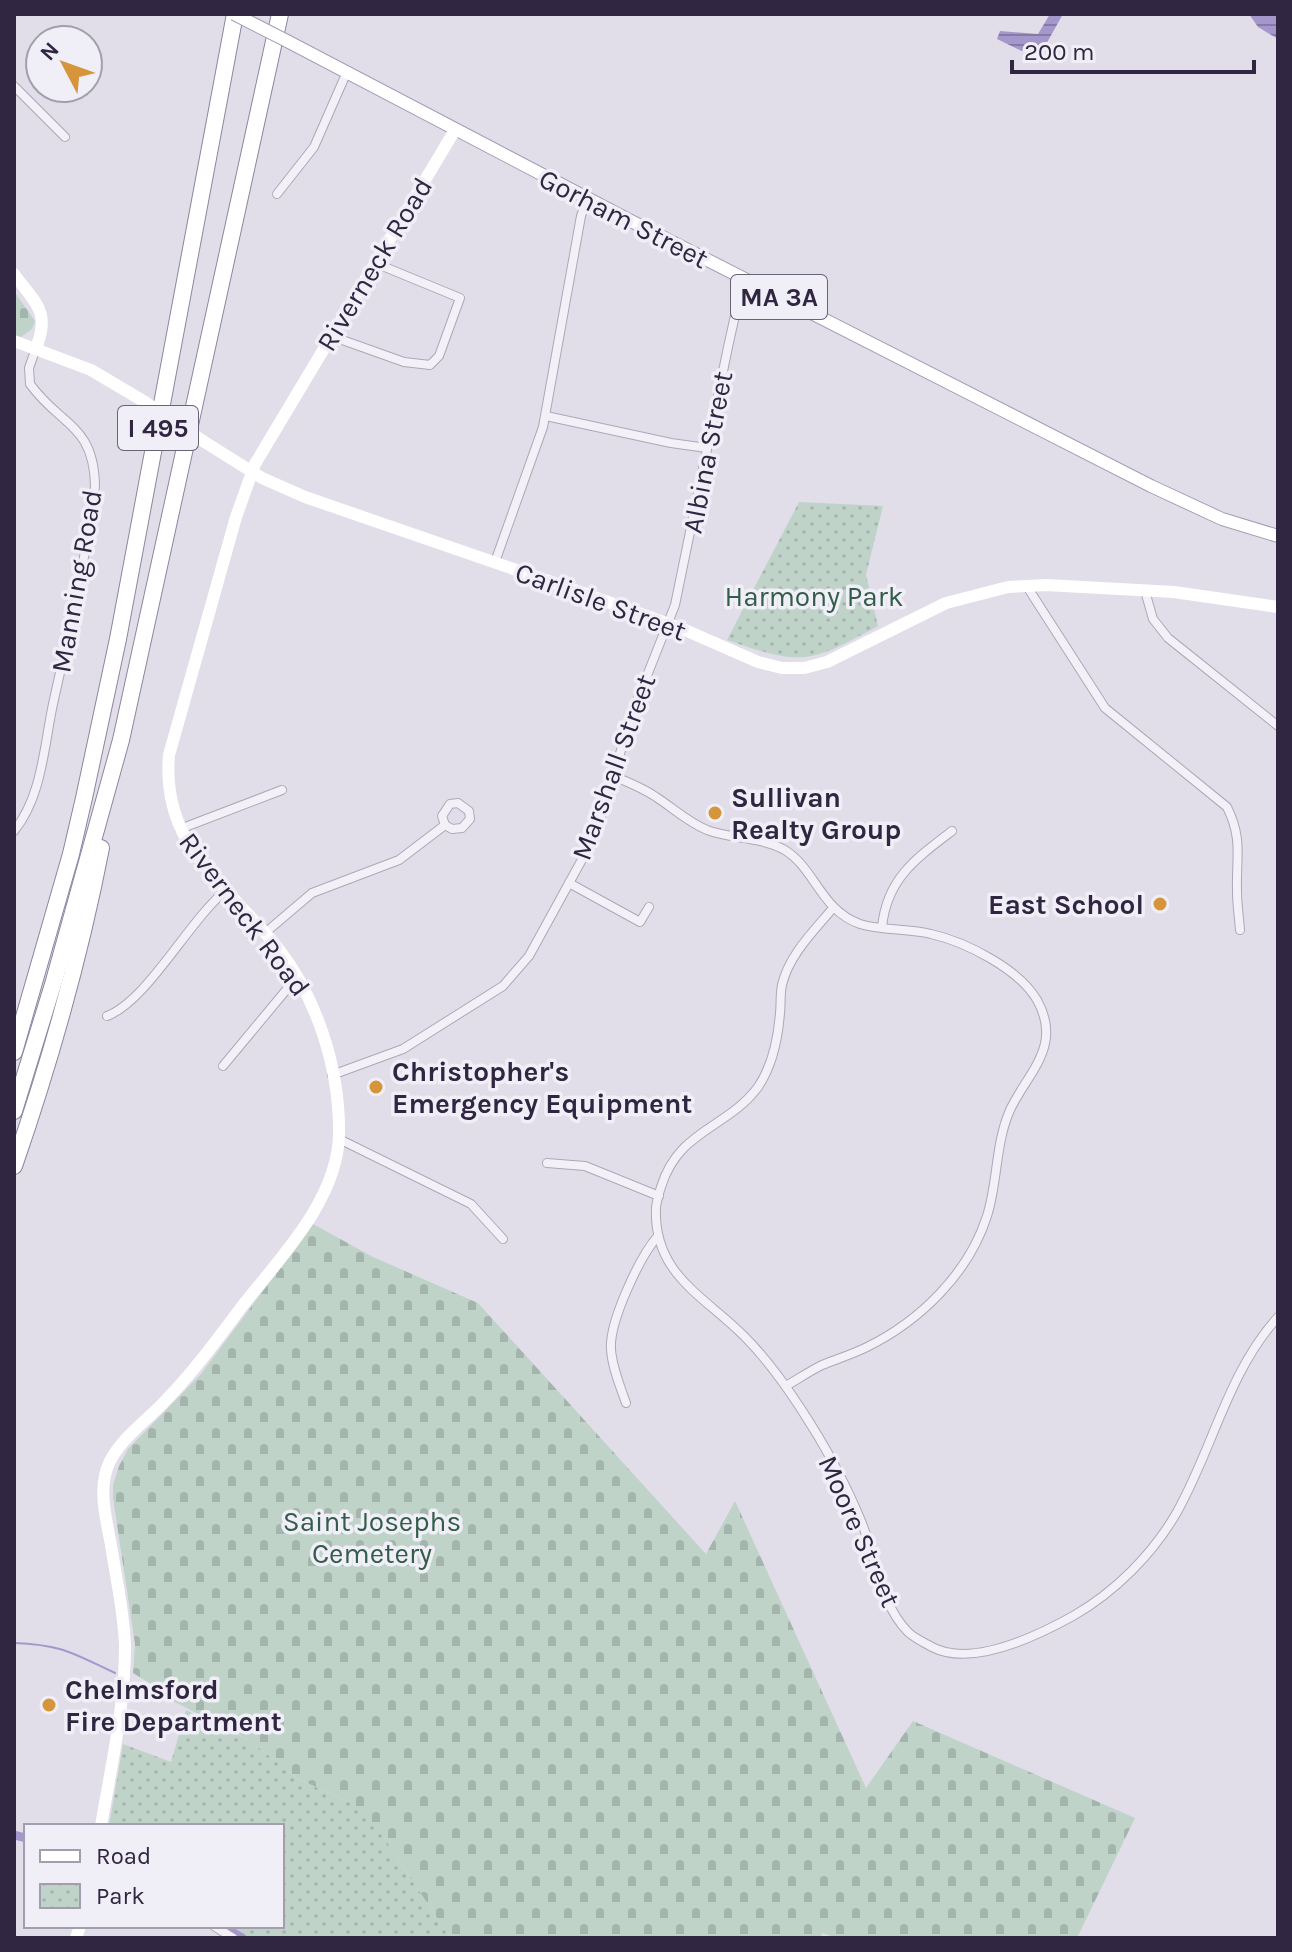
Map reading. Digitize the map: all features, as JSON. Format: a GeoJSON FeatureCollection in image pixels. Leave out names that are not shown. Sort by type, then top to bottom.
{"type":"FeatureCollection","features":[{"type":"Feature","properties":{"kind":"highway","name":"I 495"},"geometry":{"type":"LineString","coordinates":[[14,1052],[84,798],[118,639],[235,14]]}},
{"type":"Feature","properties":{"kind":"highway","name":"I 495"},"geometry":{"type":"LineString","coordinates":[[14,1111],[54,981],[134,683],[280,14]]}},
{"type":"Feature","properties":{"kind":"highway"},"geometry":{"type":"LineString","coordinates":[[14,1166],[43,1078],[81,941],[134,683]]}},
{"type":"Feature","properties":{"kind":"highway"},"geometry":{"type":"LineString","coordinates":[[14,1030],[44,949]]}},
{"type":"Feature","properties":{"kind":"main road","name":"Gorham Street"},"geometry":{"type":"LineString","coordinates":[[235,14],[587,199],[1151,486],[1222,519],[1278,536]]}},
{"type":"Feature","properties":{"kind":"main road","name":"Riverneck Road"},"geometry":{"type":"LineString","coordinates":[[101,1824],[122,1696],[125,1654],[123,1615],[104,1506],[107,1470],[116,1451],[194,1369],[291,1244],[315,1208],[329,1179],[339,1139],[332,1075],[315,1009],[297,977],[265,933],[202,865],[180,829],[170,796],[169,755],[236,517],[260,454],[455,130]]}},
{"type":"Feature","properties":{"kind":"main road"},"geometry":{"type":"LineString","coordinates":[[14,274],[43,314],[43,327],[36,348]]}},
{"type":"Feature","properties":{"kind":"main road","name":"Carlisle Street"},"geometry":{"type":"LineString","coordinates":[[14,341],[100,375],[272,483],[668,624],[770,666],[804,668],[838,658],[946,603],[989,590],[1026,585],[1145,591],[1278,607]]}},
{"type":"Feature","properties":{"kind":"street"},"geometry":{"type":"LineString","coordinates":[[277,194],[314,147],[346,74]]}},
{"type":"Feature","properties":{"kind":"street"},"geometry":{"type":"LineString","coordinates":[[14,86],[65,137]]}},
{"type":"Feature","properties":{"kind":"street"},"geometry":{"type":"LineString","coordinates":[[495,562],[546,416],[581,216],[587,199]]}},
{"type":"Feature","properties":{"kind":"street"},"geometry":{"type":"LineString","coordinates":[[331,336],[411,364],[430,365],[439,356],[460,298],[375,263]]}},
{"type":"Feature","properties":{"kind":"street","name":"Albina Street"},"geometry":{"type":"LineString","coordinates":[[668,624],[675,605],[738,302],[747,281]]}},
{"type":"Feature","properties":{"kind":"street","name":"Manning Road"},"geometry":{"type":"LineString","coordinates":[[14,831],[24,819],[35,792],[71,624],[95,486],[95,468],[84,438],[30,384],[29,368],[36,348]]}},
{"type":"Feature","properties":{"kind":"street"},"geometry":{"type":"LineString","coordinates":[[546,416],[707,448]]}},
{"type":"Feature","properties":{"kind":"street"},"geometry":{"type":"LineString","coordinates":[[1026,585],[1105,708],[1227,807],[1236,825],[1239,849],[1236,890],[1240,930]]}},
{"type":"Feature","properties":{"kind":"street"},"geometry":{"type":"LineString","coordinates":[[1145,591],[1153,619],[1168,638],[1278,726]]}},
{"type":"Feature","properties":{"kind":"street","name":"Marshall Street"},"geometry":{"type":"LineString","coordinates":[[332,1075],[403,1049],[495,993],[523,964],[594,835],[633,711],[668,624]]}},
{"type":"Feature","properties":{"kind":"street"},"geometry":{"type":"LineString","coordinates":[[613,776],[655,796],[690,822],[708,830],[760,841],[784,850],[802,866],[833,908],[859,924],[931,934],[966,946],[992,960],[1018,979],[1037,1000],[1047,1027],[1044,1052],[1009,1113],[998,1149],[988,1214],[978,1239],[960,1269],[937,1297],[909,1322],[868,1347],[819,1366],[786,1386]]}},
{"type":"Feature","properties":{"kind":"street"},"geometry":{"type":"LineString","coordinates":[[180,829],[282,790]]}},
{"type":"Feature","properties":{"kind":"street"},"geometry":{"type":"LineString","coordinates":[[265,933],[312,893],[399,860],[445,825]]}},
{"type":"Feature","properties":{"kind":"street"},"geometry":{"type":"LineString","coordinates":[[882,927],[884,906],[898,880],[916,858],[952,831]]}},
{"type":"Feature","properties":{"kind":"street"},"geometry":{"type":"LineString","coordinates":[[569,883],[640,922],[649,907]]}},
{"type":"Feature","properties":{"kind":"street"},"geometry":{"type":"LineString","coordinates":[[107,1016],[133,999],[202,913],[225,891]]}},
{"type":"Feature","properties":{"kind":"street","name":"Moore Street"},"geometry":{"type":"LineString","coordinates":[[833,908],[788,966],[781,988],[777,1043],[768,1069],[735,1111],[708,1126],[681,1148],[665,1174],[656,1205],[658,1236],[667,1263],[683,1284],[744,1337],[786,1386],[834,1464],[861,1519],[888,1603],[909,1633],[936,1649],[960,1655],[991,1650],[1037,1634],[1109,1592],[1146,1555],[1176,1514],[1254,1346],[1278,1317]]}},
{"type":"Feature","properties":{"kind":"street"},"geometry":{"type":"LineString","coordinates":[[223,1066],[297,977]]}},
{"type":"Feature","properties":{"kind":"street"},"geometry":{"type":"LineString","coordinates":[[339,1139],[471,1204],[503,1239]]}},
{"type":"Feature","properties":{"kind":"street"},"geometry":{"type":"LineString","coordinates":[[547,1163],[585,1166],[659,1196]]}},
{"type":"Feature","properties":{"kind":"street"},"geometry":{"type":"LineString","coordinates":[[626,1403],[611,1349],[612,1331],[633,1277],[647,1249],[658,1236]]}},
{"type":"Feature","properties":{"kind":"green space"},"geometry":{"type":"Polygon","coordinates":[[[14,291],[35,321],[32,329],[21,337],[14,335],[14,291]]]}},
{"type":"Feature","properties":{"kind":"green space","name":"Harmony Park"},"geometry":{"type":"Polygon","coordinates":[[[799,502],[883,506],[866,575],[878,626],[836,648],[805,657],[773,654],[727,640],[799,502]]]}},
{"type":"Feature","properties":{"kind":"green space","name":"Saint Josephs Cemetery"},"geometry":{"type":"Polygon","coordinates":[[[313,1224],[373,1257],[478,1303],[706,1554],[735,1501],[866,1788],[913,1721],[1135,1818],[1077,1938],[837,1938],[822,1933],[821,1938],[450,1938],[379,1830],[349,1802],[298,1779],[249,1740],[169,1699],[170,1696],[133,1673],[135,1644],[113,1498],[119,1466],[128,1449],[201,1374],[313,1224]]]}},
{"type":"Feature","properties":{"kind":"green space"},"geometry":{"type":"Polygon","coordinates":[[[186,1710],[249,1740],[298,1779],[349,1802],[379,1830],[450,1938],[237,1938],[220,1928],[284,1928],[284,1824],[109,1824],[123,1744],[171,1762],[186,1710]]]}},
{"type":"Feature","properties":{"kind":"shaded area"},"geometry":{"type":"Polygon","coordinates":[[[1050,14],[1063,14],[1040,55],[1030,55],[997,39],[1000,31],[1038,34],[1050,14]]]}},
{"type":"Feature","properties":{"kind":"shaded area"},"geometry":{"type":"Polygon","coordinates":[[[1249,14],[1278,14],[1278,39],[1258,27],[1249,14]]]}},
{"type":"Feature","properties":{"kind":"waterway"},"geometry":{"type":"LineString","coordinates":[[14,1643],[57,1648],[115,1673]]}},
{"type":"Feature","properties":{"kind":"waterway"},"geometry":{"type":"LineString","coordinates":[[14,1835],[24,1838]]}},
{"type":"Feature","properties":{"kind":"waterway"},"geometry":{"type":"LineString","coordinates":[[224,1928],[242,1938]]}},
{"type":"Feature","properties":{"kind":"place","name":"Sullivan Realty Group"},"geometry":{"type":"Point","coordinates":[715,813]}},
{"type":"Feature","properties":{"kind":"place","name":"East School"},"geometry":{"type":"Point","coordinates":[1160,904]}},
{"type":"Feature","properties":{"kind":"place","name":"Christopher's Emergency Equipment"},"geometry":{"type":"Point","coordinates":[376,1087]}},
{"type":"Feature","properties":{"kind":"place","name":"Chelmsford Fire Department"},"geometry":{"type":"Point","coordinates":[49,1705]}}]}
